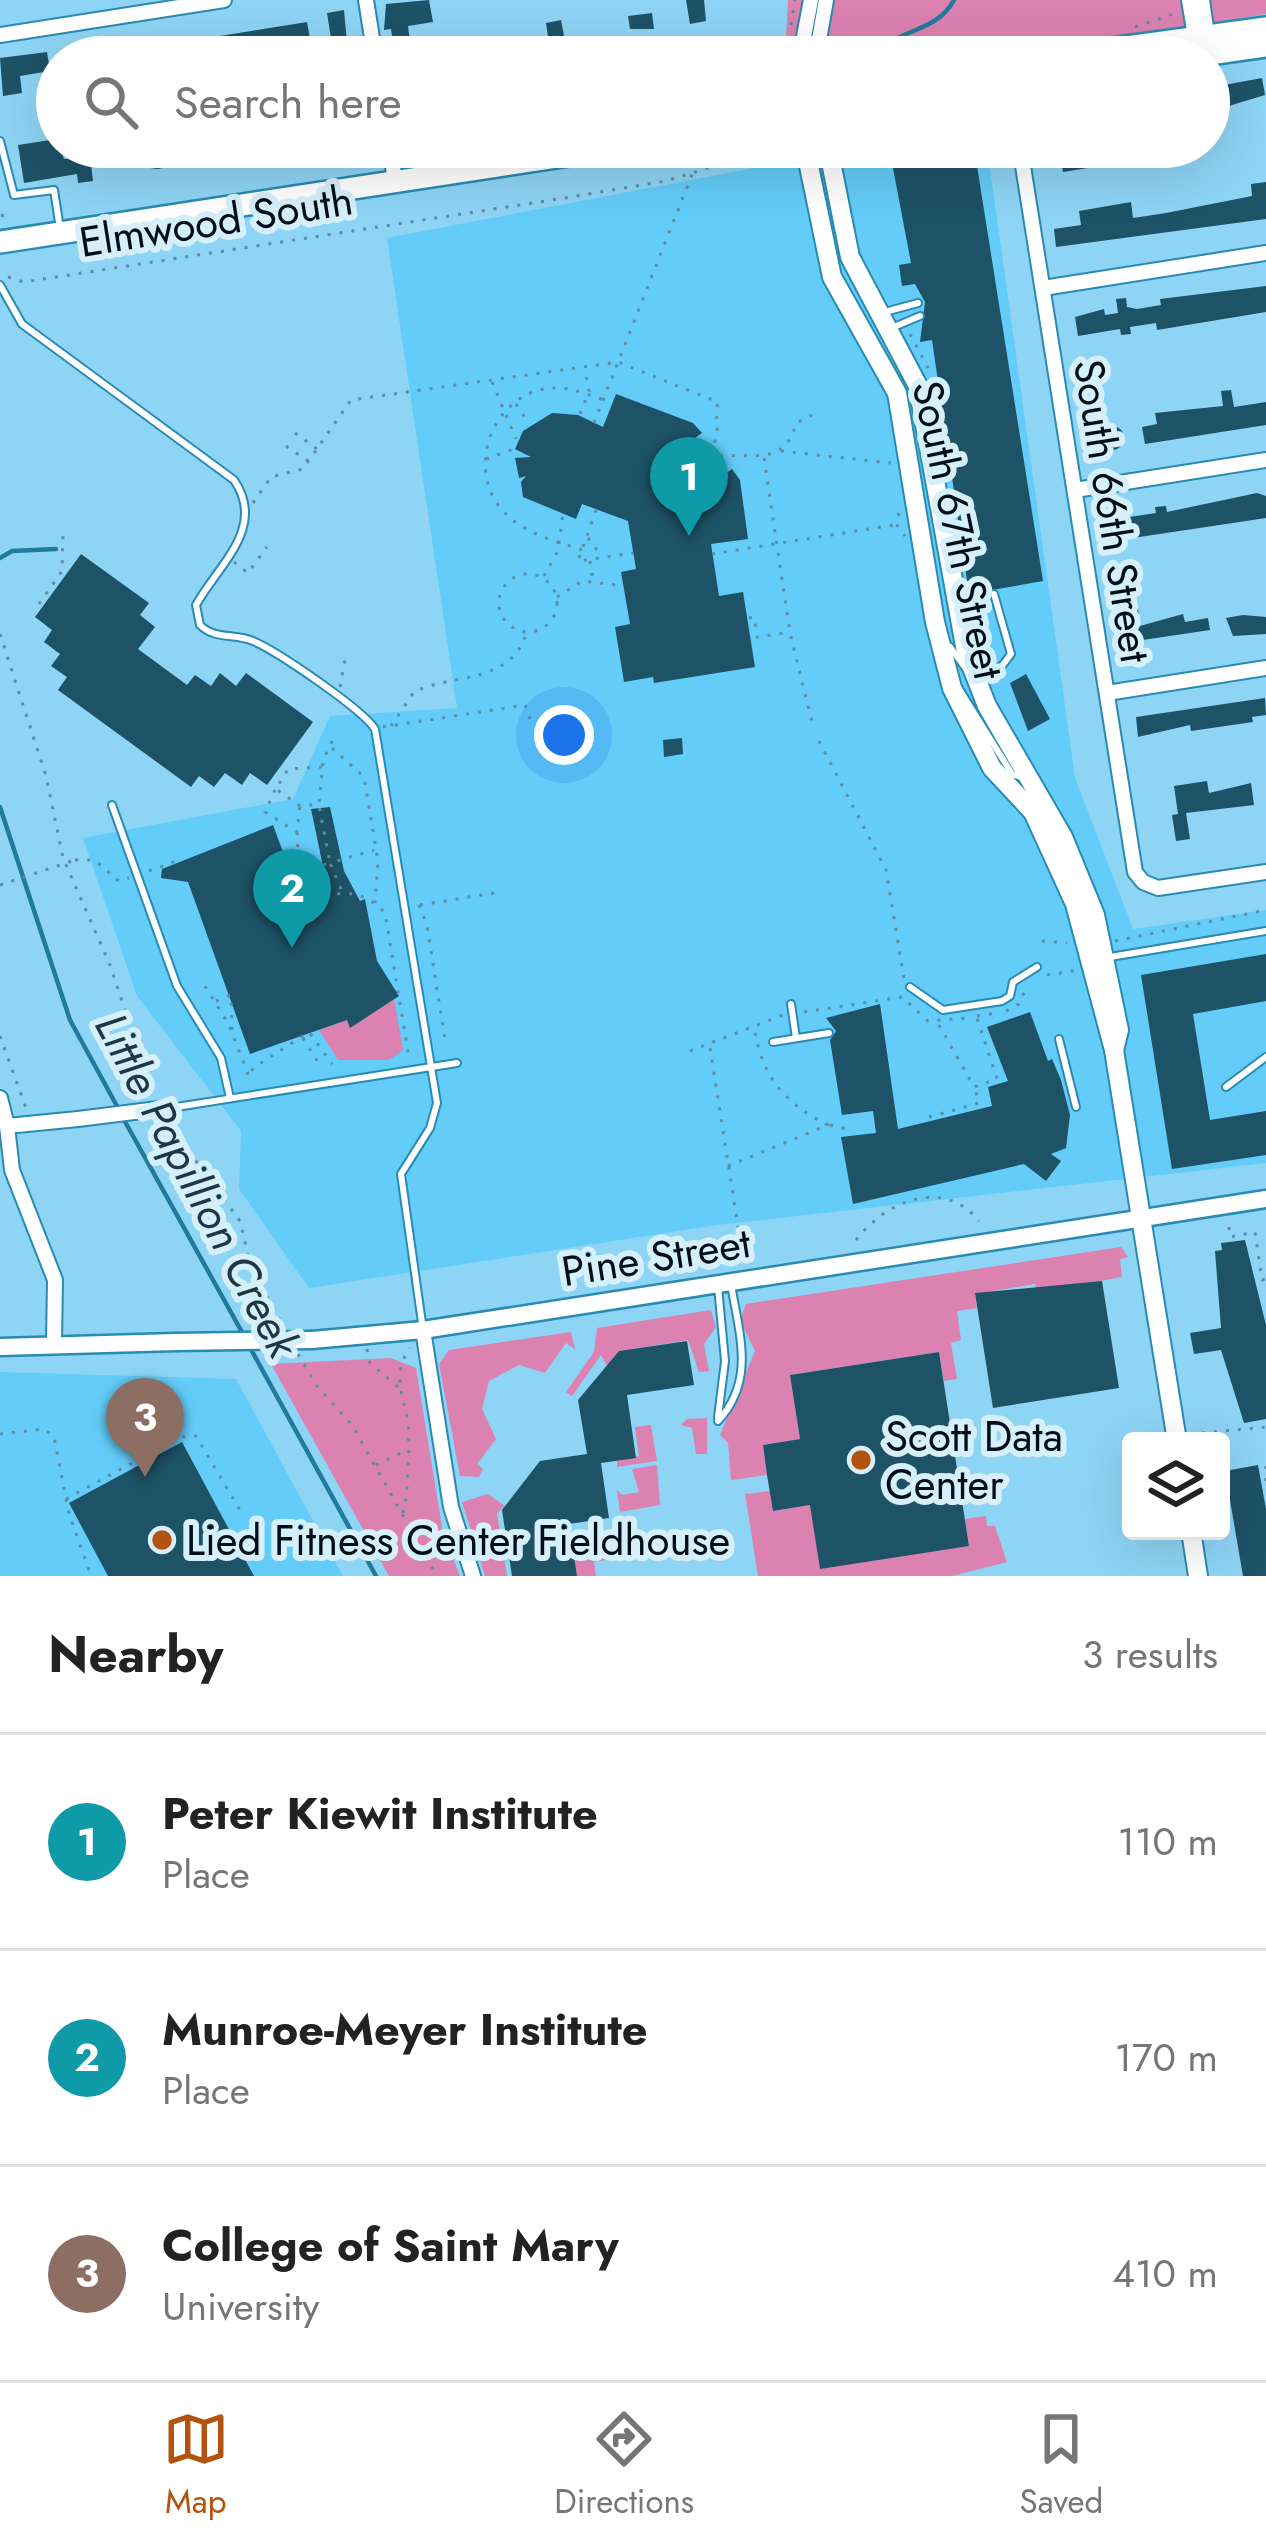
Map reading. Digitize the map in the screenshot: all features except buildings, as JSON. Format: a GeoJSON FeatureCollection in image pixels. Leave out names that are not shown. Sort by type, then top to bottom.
{"type":"FeatureCollection","features":[{"type":"Feature","properties":{"kind":"main road"},"geometry":{"type":"LineString","coordinates":[[1230,38],[1266,28]]}},
{"type":"Feature","properties":{"kind":"main road"},"geometry":{"type":"LineString","coordinates":[[1230,46],[1266,46]]}},
{"type":"Feature","properties":{"kind":"main road"},"geometry":{"type":"LineString","coordinates":[[0,242],[482,168]]}},
{"type":"Feature","properties":{"kind":"main road","name":"South 67th Street"},"geometry":{"type":"LineString","coordinates":[[809,168],[825,257],[843,301],[897,393],[952,688],[974,740],[992,768],[1025,800],[1059,859],[1114,1050],[1176,1432]]}},
{"type":"Feature","properties":{"kind":"main road","name":"South 67th Street"},"geometry":{"type":"LineString","coordinates":[[832,168],[845,244],[911,367],[925,417],[955,596],[976,678],[1083,882],[1110,948],[1119,1030],[1114,1050]]}},
{"type":"Feature","properties":{"kind":"main road"},"geometry":{"type":"LineString","coordinates":[[866,335],[882,344],[925,417]]}},
{"type":"Feature","properties":{"kind":"main road"},"geometry":{"type":"LineString","coordinates":[[1192,1540],[1198,1576]]}},
{"type":"Feature","properties":{"kind":"street"},"geometry":{"type":"LineString","coordinates":[[0,35],[224,0]]}},
{"type":"Feature","properties":{"kind":"street"},"geometry":{"type":"LineString","coordinates":[[366,0],[372,36]]}},
{"type":"Feature","properties":{"kind":"street"},"geometry":{"type":"LineString","coordinates":[[804,36],[811,0]]}},
{"type":"Feature","properties":{"kind":"street"},"geometry":{"type":"LineString","coordinates":[[820,36],[826,0]]}},
{"type":"Feature","properties":{"kind":"street"},"geometry":{"type":"LineString","coordinates":[[1189,0],[1196,36]]}},
{"type":"Feature","properties":{"kind":"street"},"geometry":{"type":"LineString","coordinates":[[1199,36],[1202,0]]}},
{"type":"Feature","properties":{"kind":"street"},"geometry":{"type":"LineString","coordinates":[[393,168],[395,181]]}},
{"type":"Feature","properties":{"kind":"street","name":"South 66th Street"},"geometry":{"type":"LineString","coordinates":[[1023,168],[1136,872],[1143,883],[1158,888],[1266,872]]}},
{"type":"Feature","properties":{"kind":"street"},"geometry":{"type":"LineString","coordinates":[[1043,288],[1266,253]]}},
{"type":"Feature","properties":{"kind":"street"},"geometry":{"type":"LineString","coordinates":[[1075,490],[1266,460]]}},
{"type":"Feature","properties":{"kind":"street"},"geometry":{"type":"LineString","coordinates":[[1107,693],[1266,668]]}},
{"type":"Feature","properties":{"kind":"street"},"geometry":{"type":"LineString","coordinates":[[0,1097],[7,1126],[6,1172],[51,1261],[54,1342]]}},
{"type":"Feature","properties":{"kind":"street"},"geometry":{"type":"LineString","coordinates":[[7,1126],[166,1108]]}},
{"type":"Feature","properties":{"kind":"street","name":"Pine Street"},"geometry":{"type":"LineString","coordinates":[[0,1347],[54,1342],[364,1338],[1266,1199]]}},
{"type":"Feature","properties":{"kind":"street"},"geometry":{"type":"LineString","coordinates":[[423,1330],[451,1508],[473,1576]]}},
{"type":"Feature","properties":{"kind":"street","name":"Pine Street"},"geometry":{"type":"LineString","coordinates":[[0,1336],[54,1342]]}},
{"type":"Feature","properties":{"kind":"lane"},"geometry":{"type":"LineString","coordinates":[[0,141],[14,195],[54,190],[61,233]]}},
{"type":"Feature","properties":{"kind":"lane"},"geometry":{"type":"LineString","coordinates":[[0,285],[22,324],[234,480],[243,494],[240,541],[196,605],[200,625],[217,635],[250,639],[367,716],[375,728],[431,1067],[434,1117],[401,1174],[423,1330]]}},
{"type":"Feature","properties":{"kind":"lane"},"geometry":{"type":"LineString","coordinates":[[886,321],[918,303]]}},
{"type":"Feature","properties":{"kind":"lane"},"geometry":{"type":"LineString","coordinates":[[886,321],[920,316]]}},
{"type":"Feature","properties":{"kind":"lane"},"geometry":{"type":"LineString","coordinates":[[916,510],[926,531],[947,639],[953,655],[976,678],[999,670],[1011,654],[994,594]]}},
{"type":"Feature","properties":{"kind":"lane"},"geometry":{"type":"LineString","coordinates":[[952,688],[966,695],[1012,774],[1030,781]]}},
{"type":"Feature","properties":{"kind":"lane"},"geometry":{"type":"LineString","coordinates":[[112,805],[177,986],[221,1058],[230,1099]]}},
{"type":"Feature","properties":{"kind":"lane"},"geometry":{"type":"LineString","coordinates":[[1110,948],[1266,931]]}},
{"type":"Feature","properties":{"kind":"lane"},"geometry":{"type":"LineString","coordinates":[[910,987],[943,1010],[1002,1001],[1010,996],[1013,982],[1034,974]]}},
{"type":"Feature","properties":{"kind":"lane"},"geometry":{"type":"LineString","coordinates":[[791,1009],[796,1038]]}},
{"type":"Feature","properties":{"kind":"lane"},"geometry":{"type":"LineString","coordinates":[[773,1042],[829,1034]]}},
{"type":"Feature","properties":{"kind":"lane"},"geometry":{"type":"LineString","coordinates":[[1059,1040],[1076,1107]]}},
{"type":"Feature","properties":{"kind":"lane"},"geometry":{"type":"LineString","coordinates":[[1226,1087],[1266,1057]]}},
{"type":"Feature","properties":{"kind":"lane"},"geometry":{"type":"LineString","coordinates":[[166,1108],[457,1063]]}},
{"type":"Feature","properties":{"kind":"lane"},"geometry":{"type":"LineString","coordinates":[[724,1283],[743,1379],[732,1407],[718,1421],[725,1361],[724,1283]]}},
{"type":"Feature","properties":{"kind":"path","name":"Elmwood South"},"geometry":{"type":"LineString","coordinates":[[10,276],[24,282],[571,197],[715,168]]}},
{"type":"Feature","properties":{"kind":"path"},"geometry":{"type":"LineString","coordinates":[[594,423],[694,171]]}},
{"type":"Feature","properties":{"kind":"path"},"geometry":{"type":"LineString","coordinates":[[1,215],[12,220]]}},
{"type":"Feature","properties":{"kind":"path"},"geometry":{"type":"LineString","coordinates":[[245,515],[271,477],[303,469],[351,400],[618,362],[718,402],[717,431],[706,458],[693,469],[667,475]]}},
{"type":"Feature","properties":{"kind":"path"},"geometry":{"type":"LineString","coordinates":[[580,414],[587,394],[585,367]]}},
{"type":"Feature","properties":{"kind":"path"},"geometry":{"type":"LineString","coordinates":[[545,372],[548,389]]}},
{"type":"Feature","properties":{"kind":"path"},"geometry":{"type":"LineString","coordinates":[[491,380],[517,440]]}},
{"type":"Feature","properties":{"kind":"path"},"geometry":{"type":"LineString","coordinates":[[582,550],[504,512],[487,483],[484,460],[504,412],[514,403],[548,389],[603,400]]}},
{"type":"Feature","properties":{"kind":"path"},"geometry":{"type":"LineString","coordinates":[[514,403],[528,422]]}},
{"type":"Feature","properties":{"kind":"path"},"geometry":{"type":"LineString","coordinates":[[779,451],[796,423],[812,415]]}},
{"type":"Feature","properties":{"kind":"path"},"geometry":{"type":"LineString","coordinates":[[295,433],[317,449]]}},
{"type":"Feature","properties":{"kind":"path"},"geometry":{"type":"LineString","coordinates":[[286,446],[308,461]]}},
{"type":"Feature","properties":{"kind":"path"},"geometry":{"type":"LineString","coordinates":[[484,460],[514,449]]}},
{"type":"Feature","properties":{"kind":"path"},"geometry":{"type":"LineString","coordinates":[[706,458],[736,452],[764,458],[779,451],[901,464]]}},
{"type":"Feature","properties":{"kind":"path"},"geometry":{"type":"LineString","coordinates":[[764,458],[790,632],[813,726]]}},
{"type":"Feature","properties":{"kind":"path"},"geometry":{"type":"LineString","coordinates":[[686,494],[693,469]]}},
{"type":"Feature","properties":{"kind":"path"},"geometry":{"type":"LineString","coordinates":[[596,510],[578,561],[633,553]]}},
{"type":"Feature","properties":{"kind":"path"},"geometry":{"type":"LineString","coordinates":[[543,578],[559,542],[563,514]]}},
{"type":"Feature","properties":{"kind":"path"},"geometry":{"type":"LineString","coordinates":[[712,554],[896,524]]}},
{"type":"Feature","properties":{"kind":"path"},"geometry":{"type":"LineString","coordinates":[[39,604],[62,571],[63,536]]}},
{"type":"Feature","properties":{"kind":"path"},"geometry":{"type":"LineString","coordinates":[[587,537],[602,558]]}},
{"type":"Feature","properties":{"kind":"path"},"geometry":{"type":"LineString","coordinates":[[228,557],[248,573],[267,547]]}},
{"type":"Feature","properties":{"kind":"path"},"geometry":{"type":"LineString","coordinates":[[590,560],[593,580]]}},
{"type":"Feature","properties":{"kind":"path"},"geometry":{"type":"LineString","coordinates":[[526,632],[503,618],[502,590],[515,577],[543,578]]}},
{"type":"Feature","properties":{"kind":"path"},"geometry":{"type":"LineString","coordinates":[[543,578],[556,598]]}},
{"type":"Feature","properties":{"kind":"path"},"geometry":{"type":"LineString","coordinates":[[530,718],[525,705],[391,726],[414,692],[486,674],[517,650],[526,632],[551,620],[556,598],[571,585],[593,580],[624,586]]}},
{"type":"Feature","properties":{"kind":"path"},"geometry":{"type":"LineString","coordinates":[[749,618],[754,617],[757,637],[790,632]]}},
{"type":"Feature","properties":{"kind":"path"},"geometry":{"type":"LineString","coordinates":[[337,697],[346,654]]}},
{"type":"Feature","properties":{"kind":"path"},"geometry":{"type":"LineString","coordinates":[[335,734],[322,766],[319,804],[330,862],[342,891]]}},
{"type":"Feature","properties":{"kind":"path"},"geometry":{"type":"LineString","coordinates":[[819,742],[886,870],[904,978]]}},
{"type":"Feature","properties":{"kind":"path"},"geometry":{"type":"LineString","coordinates":[[331,747],[364,778],[376,850],[375,904]]}},
{"type":"Feature","properties":{"kind":"path"},"geometry":{"type":"LineString","coordinates":[[297,832],[265,812],[287,769],[322,766]]}},
{"type":"Feature","properties":{"kind":"path"},"geometry":{"type":"LineString","coordinates":[[276,789],[300,806],[319,804]]}},
{"type":"Feature","properties":{"kind":"path"},"geometry":{"type":"LineString","coordinates":[[300,806],[299,870],[314,878],[322,897],[342,891],[375,904],[385,914],[408,1052]]}},
{"type":"Feature","properties":{"kind":"path"},"geometry":{"type":"LineString","coordinates":[[314,878],[319,866],[376,850]]}},
{"type":"Feature","properties":{"kind":"path"},"geometry":{"type":"LineString","coordinates":[[0,885],[75,860]]}},
{"type":"Feature","properties":{"kind":"path"},"geometry":{"type":"LineString","coordinates":[[405,908],[500,892]]}},
{"type":"Feature","properties":{"kind":"path"},"geometry":{"type":"LineString","coordinates":[[419,905],[428,925],[446,1046]]}},
{"type":"Feature","properties":{"kind":"path"},"geometry":{"type":"LineString","coordinates":[[1110,948],[1266,910]]}},
{"type":"Feature","properties":{"kind":"path"},"geometry":{"type":"LineString","coordinates":[[1042,941],[1075,940]]}},
{"type":"Feature","properties":{"kind":"path"},"geometry":{"type":"LineString","coordinates":[[690,1051],[791,1009],[902,997],[928,1022],[938,1024],[1011,1010],[1034,974],[1076,970],[1086,976]]}},
{"type":"Feature","properties":{"kind":"path"},"geometry":{"type":"LineString","coordinates":[[205,986],[232,1032],[249,1077],[253,1068],[309,1032],[332,1064]]}},
{"type":"Feature","properties":{"kind":"path"},"geometry":{"type":"LineString","coordinates":[[214,1001],[231,995],[232,1032]]}},
{"type":"Feature","properties":{"kind":"path"},"geometry":{"type":"LineString","coordinates":[[974,1087],[997,1079],[976,1016]]}},
{"type":"Feature","properties":{"kind":"path"},"geometry":{"type":"LineString","coordinates":[[928,1117],[979,1103],[938,1024]]}},
{"type":"Feature","properties":{"kind":"path"},"geometry":{"type":"LineString","coordinates":[[754,1027],[765,1074],[801,1111],[851,1130]]}},
{"type":"Feature","properties":{"kind":"path"},"geometry":{"type":"LineString","coordinates":[[0,1036],[26,1105],[27,1124]]}},
{"type":"Feature","properties":{"kind":"path"},"geometry":{"type":"LineString","coordinates":[[302,1036],[320,1066]]}},
{"type":"Feature","properties":{"kind":"path"},"geometry":{"type":"LineString","coordinates":[[709,1046],[743,1258]]}},
{"type":"Feature","properties":{"kind":"path"},"geometry":{"type":"LineString","coordinates":[[728,1166],[828,1125]]}},
{"type":"Feature","properties":{"kind":"path"},"geometry":{"type":"LineString","coordinates":[[856,1240],[882,1212],[914,1198],[945,1199],[979,1221]]}},
{"type":"Feature","properties":{"kind":"path"},"geometry":{"type":"LineString","coordinates":[[1229,1226],[1230,1237],[1255,1232],[1266,1280]]}},
{"type":"Feature","properties":{"kind":"path"},"geometry":{"type":"LineString","coordinates":[[403,1515],[409,1427],[399,1388],[401,1360],[423,1330]]}},
{"type":"Feature","properties":{"kind":"path"},"geometry":{"type":"LineString","coordinates":[[364,1338],[370,1363],[399,1388]]}},
{"type":"Feature","properties":{"kind":"path"},"geometry":{"type":"LineString","coordinates":[[1202,1432],[1266,1427]]}},
{"type":"Feature","properties":{"kind":"path"},"geometry":{"type":"LineString","coordinates":[[0,1434],[44,1429],[54,1437],[66,1499],[91,1576]]}},
{"type":"Feature","properties":{"kind":"path"},"geometry":{"type":"LineString","coordinates":[[66,1499],[181,1437],[196,1436],[244,1517]]}},
{"type":"Feature","properties":{"kind":"path"},"geometry":{"type":"LineString","coordinates":[[374,1466],[407,1450]]}},
{"type":"Feature","properties":{"kind":"path"},"geometry":{"type":"LineString","coordinates":[[1266,1458],[1266,1481]]}},
{"type":"Feature","properties":{"kind":"path"},"geometry":{"type":"LineString","coordinates":[[430,1564],[437,1576]]}},
{"type":"Feature","properties":{"kind":"shaded area"},"geometry":{"type":"Polygon","coordinates":[[[788,0],[1266,0],[1266,14],[1129,36],[786,36],[788,0]]]}},
{"type":"Feature","properties":{"kind":"shaded area"},"geometry":{"type":"Polygon","coordinates":[[[754,168],[990,168],[1075,778],[1133,929],[1266,910],[1266,1163],[717,1225],[309,1288],[239,1189],[241,1131],[137,996],[83,838],[293,799],[330,716],[457,708],[387,238],[754,168]]]}},
{"type":"Feature","properties":{"kind":"shaded area"},"geometry":{"type":"Polygon","coordinates":[[[394,999],[403,1050],[389,1060],[338,1060],[319,1030],[347,1020],[351,1027],[394,999]]]}},
{"type":"Feature","properties":{"kind":"shaded area"},"geometry":{"type":"Polygon","coordinates":[[[1121,1247],[1128,1257],[1120,1259],[1122,1277],[1037,1292],[1035,1284],[975,1294],[977,1308],[957,1311],[961,1340],[951,1343],[957,1379],[944,1381],[939,1352],[790,1375],[800,1439],[763,1445],[767,1475],[731,1480],[728,1443],[720,1435],[755,1351],[740,1320],[746,1304],[1121,1247]]]}},
{"type":"Feature","properties":{"kind":"shaded area"},"geometry":{"type":"Polygon","coordinates":[[[711,1310],[716,1327],[704,1344],[709,1371],[699,1372],[688,1340],[619,1351],[607,1366],[601,1355],[572,1396],[566,1392],[594,1352],[597,1328],[711,1310]]]}},
{"type":"Feature","properties":{"kind":"shaded area"},"geometry":{"type":"Polygon","coordinates":[[[571,1332],[575,1349],[566,1343],[545,1373],[519,1365],[489,1381],[482,1409],[496,1439],[477,1464],[483,1469],[479,1477],[460,1476],[439,1364],[449,1350],[571,1332]]]}},
{"type":"Feature","properties":{"kind":"shaded area"},"geometry":{"type":"Polygon","coordinates":[[[391,1358],[416,1368],[443,1533],[460,1576],[389,1576],[271,1364],[391,1358]]]}},
{"type":"Feature","properties":{"kind":"shaded area"},"geometry":{"type":"Polygon","coordinates":[[[0,1372],[236,1379],[343,1576],[0,1576],[0,1372]]]}},
{"type":"Feature","properties":{"kind":"shaded area"},"geometry":{"type":"Polygon","coordinates":[[[707,1418],[707,1454],[696,1454],[692,1428],[681,1425],[687,1419],[707,1418]]]}},
{"type":"Feature","properties":{"kind":"shaded area"},"geometry":{"type":"Polygon","coordinates":[[[651,1425],[657,1461],[617,1467],[617,1461],[639,1456],[635,1427],[651,1425]]]}},
{"type":"Feature","properties":{"kind":"shaded area"},"geometry":{"type":"Polygon","coordinates":[[[657,1465],[660,1505],[620,1512],[617,1490],[622,1495],[639,1492],[632,1469],[657,1465]]]}},
{"type":"Feature","properties":{"kind":"shaded area"},"geometry":{"type":"Polygon","coordinates":[[[770,1491],[774,1511],[810,1505],[969,1546],[965,1519],[986,1516],[987,1526],[995,1526],[1007,1562],[952,1576],[758,1576],[745,1494],[770,1491]]]}},
{"type":"Feature","properties":{"kind":"shaded area"},"geometry":{"type":"Polygon","coordinates":[[[488,1494],[505,1506],[497,1513],[507,1576],[485,1576],[462,1502],[488,1494]]]}},
{"type":"Feature","properties":{"kind":"shaded area"},"geometry":{"type":"Polygon","coordinates":[[[578,1531],[583,1561],[602,1558],[603,1543],[607,1560],[594,1562],[596,1576],[577,1576],[570,1533],[578,1531]]]}},
{"type":"Feature","properties":{"kind":"waterway"},"geometry":{"type":"LineString","coordinates":[[903,36],[937,19],[954,0]]}},
{"type":"Feature","properties":{"kind":"waterway"},"geometry":{"type":"LineString","coordinates":[[0,558],[12,551],[56,549]]}},
{"type":"Feature","properties":{"kind":"waterway","name":"Little Papillion Creek"},"geometry":{"type":"LineString","coordinates":[[0,807],[70,1020],[118,1108]]}},
{"type":"Feature","properties":{"kind":"waterway","name":"Little Papillion Creek"},"geometry":{"type":"LineString","coordinates":[[123,1118],[243,1334]]}},
{"type":"Feature","properties":{"kind":"waterway","name":"Little Papillion Creek"},"geometry":{"type":"LineString","coordinates":[[248,1344],[376,1576]]}},
{"type":"Feature","properties":{"kind":"place","name":"Peter Kiewit Institute"},"geometry":{"type":"Point","coordinates":[689,536]}},
{"type":"Feature","properties":{"kind":"place","name":"Munroe-Meyer Institute"},"geometry":{"type":"Point","coordinates":[292,948]}},
{"type":"Feature","properties":{"kind":"place","name":"Scott Data Center"},"geometry":{"type":"Point","coordinates":[861,1460]}},
{"type":"Feature","properties":{"kind":"place","name":"College of Saint Mary"},"geometry":{"type":"Point","coordinates":[145,1477]}},
{"type":"Feature","properties":{"kind":"place","name":"Lied Fitness Center Fieldhouse"},"geometry":{"type":"Point","coordinates":[162,1540]}}]}
